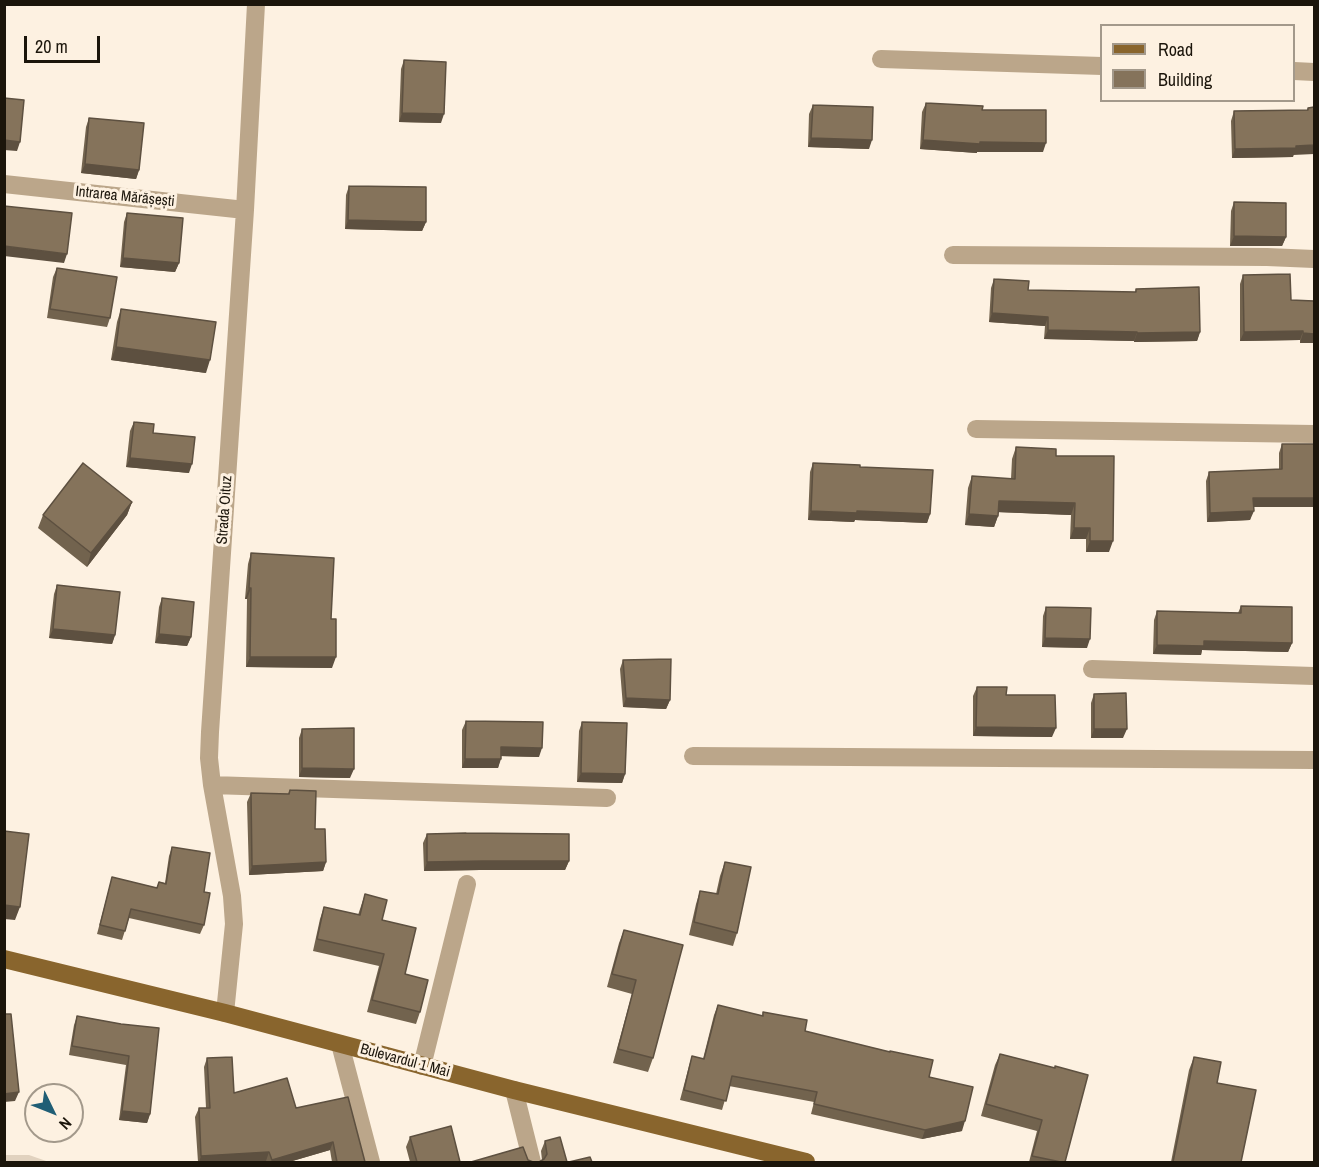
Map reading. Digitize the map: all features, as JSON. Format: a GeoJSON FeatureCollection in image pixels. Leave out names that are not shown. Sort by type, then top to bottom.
{"type":"FeatureCollection","features":[{"type":"Feature","properties":{"kind":"main road","name":"Bulevardul 1 Mai"},"geometry":{"type":"LineString","coordinates":[[4,959],[225,1013],[514,1090],[806,1162]]}},
{"type":"Feature","properties":{"kind":"street","name":"Strada Oituz"},"geometry":{"type":"LineString","coordinates":[[225,1013],[234,924],[232,896],[209,758],[245,210],[256,4]]}},
{"type":"Feature","properties":{"kind":"street"},"geometry":{"type":"LineString","coordinates":[[880,60],[1100,66]]}},
{"type":"Feature","properties":{"kind":"street"},"geometry":{"type":"LineString","coordinates":[[1295,71],[1314,72]]}},
{"type":"Feature","properties":{"kind":"street","name":"Intrarea Mărășești"},"geometry":{"type":"LineString","coordinates":[[4,184],[245,210]]}},
{"type":"Feature","properties":{"kind":"street"},"geometry":{"type":"LineString","coordinates":[[953,255],[1314,259]]}},
{"type":"Feature","properties":{"kind":"street"},"geometry":{"type":"LineString","coordinates":[[976,429],[1314,434]]}},
{"type":"Feature","properties":{"kind":"street"},"geometry":{"type":"LineString","coordinates":[[1092,669],[1314,676]]}},
{"type":"Feature","properties":{"kind":"street"},"geometry":{"type":"LineString","coordinates":[[693,756],[1314,760]]}},
{"type":"Feature","properties":{"kind":"street"},"geometry":{"type":"LineString","coordinates":[[212,785],[607,798]]}},
{"type":"Feature","properties":{"kind":"street"},"geometry":{"type":"LineString","coordinates":[[422,1066],[467,884]]}},
{"type":"Feature","properties":{"kind":"street"},"geometry":{"type":"LineString","coordinates":[[340,1044],[371,1162]]}},
{"type":"Feature","properties":{"kind":"street"},"geometry":{"type":"LineString","coordinates":[[514,1090],[532,1162]]}},
{"type":"Feature","properties":{"kind":"shaded area"},"geometry":{"type":"Polygon","coordinates":[[[5,1155],[29,1155],[49,1162],[5,1162],[5,1155]]]}},
{"type":"Feature","properties":{"kind":"building"},"geometry":{"type":"Polygon","coordinates":[[[404,60],[446,62],[444,114],[402,113],[404,60]]]}},
{"type":"Feature","properties":{"kind":"building"},"geometry":{"type":"Polygon","coordinates":[[[4,98],[24,100],[20,142],[4,140],[4,98]]]}},
{"type":"Feature","properties":{"kind":"building"},"geometry":{"type":"Polygon","coordinates":[[[926,103],[983,106],[982,110],[1046,110],[1046,143],[980,142],[980,144],[923,140],[926,103]]]}},
{"type":"Feature","properties":{"kind":"building"},"geometry":{"type":"Polygon","coordinates":[[[813,105],[873,107],[872,140],[811,138],[813,105]]]}},
{"type":"Feature","properties":{"kind":"building"},"geometry":{"type":"Polygon","coordinates":[[[1314,107],[1314,145],[1296,146],[1296,148],[1235,149],[1234,111],[1308,110],[1314,107]]]}},
{"type":"Feature","properties":{"kind":"building"},"geometry":{"type":"Polygon","coordinates":[[[89,118],[144,123],[139,170],[85,164],[89,118]]]}},
{"type":"Feature","properties":{"kind":"building"},"geometry":{"type":"Polygon","coordinates":[[[349,186],[426,187],[426,222],[348,220],[349,186]]]}},
{"type":"Feature","properties":{"kind":"building"},"geometry":{"type":"Polygon","coordinates":[[[1234,202],[1286,203],[1286,237],[1234,236],[1234,202]]]}},
{"type":"Feature","properties":{"kind":"building"},"geometry":{"type":"Polygon","coordinates":[[[4,206],[72,213],[67,254],[4,246],[4,206]]]}},
{"type":"Feature","properties":{"kind":"building"},"geometry":{"type":"Polygon","coordinates":[[[127,213],[183,218],[179,263],[123,258],[127,213]]]}},
{"type":"Feature","properties":{"kind":"building"},"geometry":{"type":"Polygon","coordinates":[[[57,268],[117,277],[110,318],[50,309],[57,268]]]}},
{"type":"Feature","properties":{"kind":"building"},"geometry":{"type":"Polygon","coordinates":[[[1290,274],[1291,300],[1314,301],[1314,334],[1303,333],[1303,331],[1244,332],[1243,275],[1290,274]]]}},
{"type":"Feature","properties":{"kind":"building"},"geometry":{"type":"Polygon","coordinates":[[[994,279],[1029,281],[1028,290],[1136,292],[1136,289],[1199,287],[1200,332],[1137,333],[1048,330],[1048,317],[992,313],[994,279]]]}},
{"type":"Feature","properties":{"kind":"building"},"geometry":{"type":"Polygon","coordinates":[[[121,309],[216,322],[210,360],[116,347],[121,309]]]}},
{"type":"Feature","properties":{"kind":"building"},"geometry":{"type":"Polygon","coordinates":[[[134,422],[154,424],[153,433],[195,437],[192,464],[130,458],[134,422]]]}},
{"type":"Feature","properties":{"kind":"building"},"geometry":{"type":"Polygon","coordinates":[[[1282,444],[1314,444],[1314,498],[1253,498],[1254,511],[1210,513],[1209,472],[1282,469],[1282,444]]]}},
{"type":"Feature","properties":{"kind":"building"},"geometry":{"type":"Polygon","coordinates":[[[1016,447],[1056,449],[1056,456],[1114,456],[1113,541],[1090,541],[1090,528],[1074,528],[1075,503],[999,501],[998,516],[969,514],[972,476],[1015,479],[1016,447]]]}},
{"type":"Feature","properties":{"kind":"building"},"geometry":{"type":"Polygon","coordinates":[[[83,463],[132,502],[91,553],[43,515],[83,463]]]}},
{"type":"Feature","properties":{"kind":"building"},"geometry":{"type":"Polygon","coordinates":[[[813,463],[933,470],[930,514],[811,511],[813,463]]]}},
{"type":"Feature","properties":{"kind":"building"},"geometry":{"type":"Polygon","coordinates":[[[251,553],[334,558],[331,619],[336,619],[336,657],[250,657],[251,553]]]}},
{"type":"Feature","properties":{"kind":"building"},"geometry":{"type":"Polygon","coordinates":[[[57,585],[120,592],[115,635],[53,629],[57,585]]]}},
{"type":"Feature","properties":{"kind":"building"},"geometry":{"type":"Polygon","coordinates":[[[162,598],[194,602],[191,637],[159,634],[162,598]]]}},
{"type":"Feature","properties":{"kind":"building"},"geometry":{"type":"Polygon","coordinates":[[[1241,606],[1292,607],[1292,643],[1204,641],[1204,646],[1157,645],[1157,611],[1241,613],[1241,606]]]}},
{"type":"Feature","properties":{"kind":"building"},"geometry":{"type":"Polygon","coordinates":[[[1046,607],[1091,608],[1090,639],[1045,638],[1046,607]]]}},
{"type":"Feature","properties":{"kind":"building"},"geometry":{"type":"Polygon","coordinates":[[[671,659],[670,700],[626,698],[623,660],[671,659]]]}},
{"type":"Feature","properties":{"kind":"building"},"geometry":{"type":"Polygon","coordinates":[[[977,687],[1007,687],[1006,695],[1055,695],[1056,728],[976,727],[977,687]]]}},
{"type":"Feature","properties":{"kind":"building"},"geometry":{"type":"Polygon","coordinates":[[[1126,693],[1127,729],[1094,729],[1094,694],[1126,693]]]}},
{"type":"Feature","properties":{"kind":"building"},"geometry":{"type":"Polygon","coordinates":[[[466,721],[543,722],[542,748],[501,747],[501,759],[465,759],[466,721]]]}},
{"type":"Feature","properties":{"kind":"building"},"geometry":{"type":"Polygon","coordinates":[[[582,722],[627,723],[625,774],[581,773],[582,722]]]}},
{"type":"Feature","properties":{"kind":"building"},"geometry":{"type":"Polygon","coordinates":[[[354,728],[354,769],[302,768],[302,729],[354,728]]]}},
{"type":"Feature","properties":{"kind":"building"},"geometry":{"type":"Polygon","coordinates":[[[290,790],[316,791],[315,829],[325,829],[326,862],[252,866],[251,793],[289,794],[290,790]]]}},
{"type":"Feature","properties":{"kind":"building"},"geometry":{"type":"Polygon","coordinates":[[[4,831],[29,834],[20,907],[4,905],[4,831]]]}},
{"type":"Feature","properties":{"kind":"building"},"geometry":{"type":"Polygon","coordinates":[[[427,834],[569,834],[569,861],[427,862],[427,834]]]}},
{"type":"Feature","properties":{"kind":"building"},"geometry":{"type":"Polygon","coordinates":[[[172,847],[210,853],[204,892],[210,893],[204,925],[131,909],[125,931],[100,925],[112,877],[157,888],[159,882],[166,884],[172,847]]]}},
{"type":"Feature","properties":{"kind":"building"},"geometry":{"type":"Polygon","coordinates":[[[725,862],[751,867],[737,933],[694,922],[700,891],[718,894],[725,862]]]}},
{"type":"Feature","properties":{"kind":"building"},"geometry":{"type":"Polygon","coordinates":[[[365,894],[387,900],[382,920],[416,928],[405,974],[428,980],[420,1012],[372,1000],[384,954],[317,939],[324,907],[360,915],[365,894]]]}},
{"type":"Feature","properties":{"kind":"building"},"geometry":{"type":"Polygon","coordinates":[[[624,930],[683,945],[653,1058],[618,1049],[636,980],[612,974],[624,930]]]}},
{"type":"Feature","properties":{"kind":"building"},"geometry":{"type":"Polygon","coordinates":[[[718,1005],[763,1016],[763,1012],[807,1020],[805,1031],[933,1060],[929,1077],[973,1087],[965,1121],[925,1130],[814,1104],[817,1092],[732,1076],[726,1101],[684,1090],[692,1056],[704,1059],[718,1005]]]}},
{"type":"Feature","properties":{"kind":"building"},"geometry":{"type":"Polygon","coordinates":[[[4,1014],[11,1014],[19,1092],[4,1094],[4,1014]]]}},
{"type":"Feature","properties":{"kind":"building"},"geometry":{"type":"Polygon","coordinates":[[[77,1016],[159,1028],[150,1114],[122,1111],[129,1056],[72,1046],[77,1016]]]}},
{"type":"Feature","properties":{"kind":"building"},"geometry":{"type":"Polygon","coordinates":[[[1000,1054],[1088,1075],[1065,1162],[1032,1156],[1042,1120],[986,1104],[1000,1054]]]}},
{"type":"Feature","properties":{"kind":"building"},"geometry":{"type":"Polygon","coordinates":[[[232,1057],[234,1093],[287,1078],[296,1108],[348,1097],[365,1162],[337,1162],[333,1142],[272,1160],[269,1152],[201,1156],[199,1108],[210,1108],[207,1058],[232,1057]]]}},
{"type":"Feature","properties":{"kind":"building"},"geometry":{"type":"Polygon","coordinates":[[[1194,1057],[1221,1062],[1217,1083],[1256,1090],[1241,1162],[1173,1162],[1194,1057]]]}},
{"type":"Feature","properties":{"kind":"building"},"geometry":{"type":"Polygon","coordinates":[[[451,1126],[460,1162],[417,1162],[410,1137],[451,1126]]]}},
{"type":"Feature","properties":{"kind":"building"},"geometry":{"type":"Polygon","coordinates":[[[560,1137],[567,1162],[539,1162],[547,1154],[545,1141],[560,1137]]]}},
{"type":"Feature","properties":{"kind":"building"},"geometry":{"type":"Polygon","coordinates":[[[523,1147],[528,1160],[533,1162],[471,1162],[523,1147]]]}},
{"type":"Feature","properties":{"kind":"building"},"geometry":{"type":"Polygon","coordinates":[[[590,1157],[592,1162],[569,1162],[590,1157]]]}}]}
